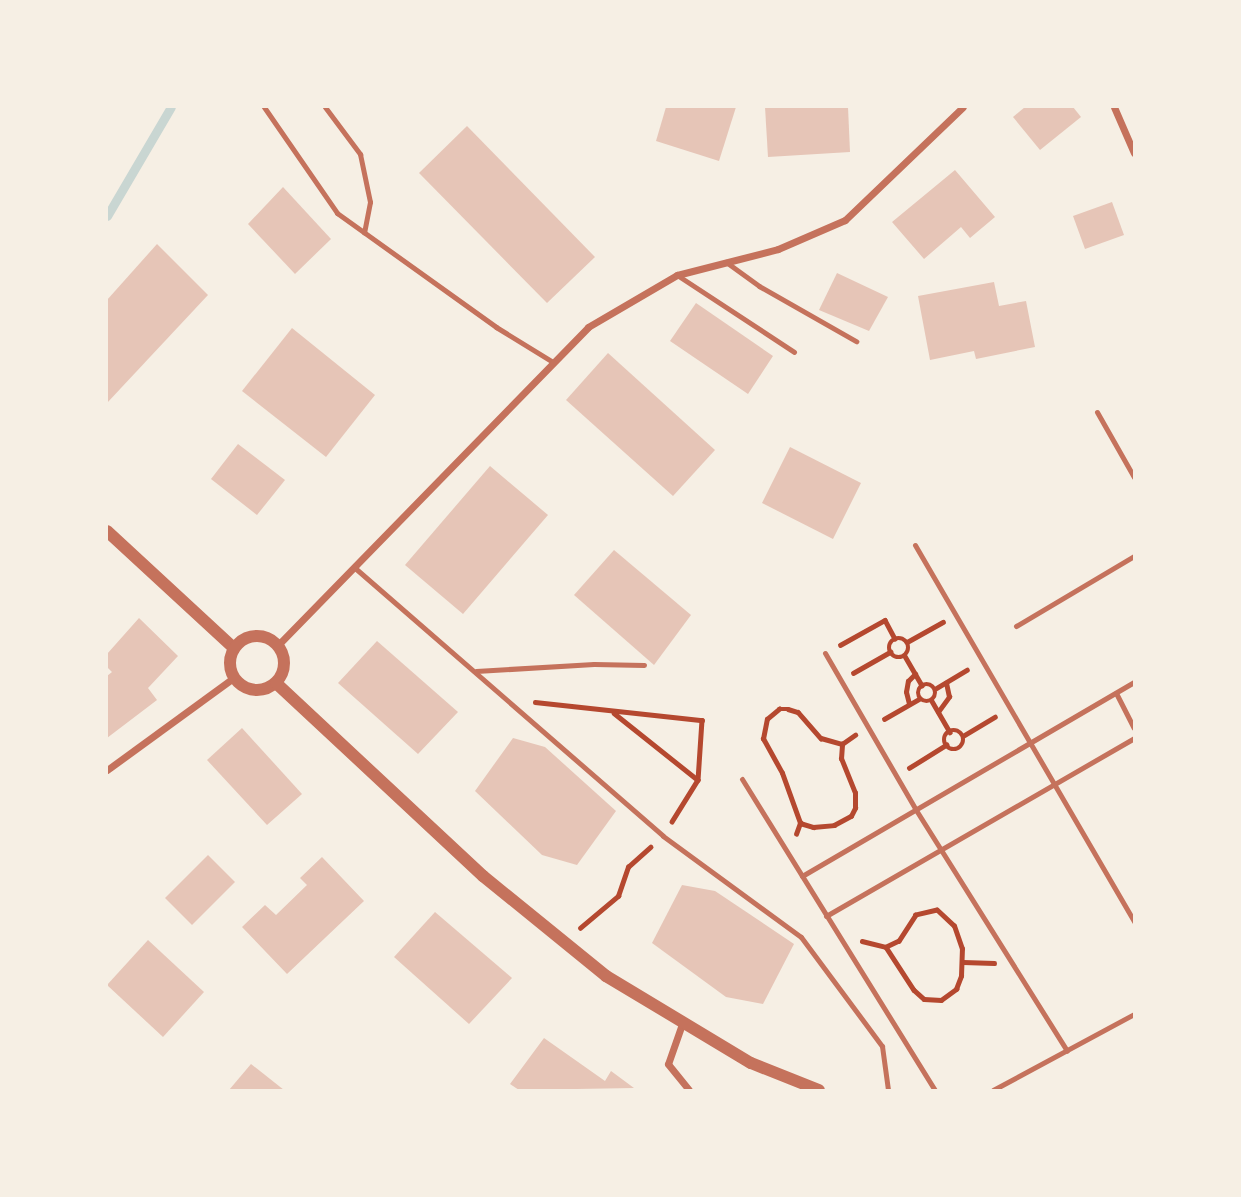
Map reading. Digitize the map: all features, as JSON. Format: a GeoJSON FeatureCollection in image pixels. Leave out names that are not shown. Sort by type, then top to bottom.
{"type":"FeatureCollection","features":[{"type":"Feature","properties":{"kind":"street"},"geometry":{"type":"LineString","coordinates":[[1114,107],[1134,153]]}},
{"type":"Feature","properties":{"kind":"street"},"geometry":{"type":"LineString","coordinates":[[278,645],[588,327],[677,275],[778,249],[845,220],[957,108]]}},
{"type":"Feature","properties":{"kind":"street"},"geometry":{"type":"LineString","coordinates":[[107,531],[234,648]]}},
{"type":"Feature","properties":{"kind":"street"},"geometry":{"type":"LineString","coordinates":[[251,636],[261,636],[278,645],[285,660],[281,677],[268,689],[249,690],[233,678],[229,668],[234,648],[251,636]]}},
{"type":"Feature","properties":{"kind":"street"},"geometry":{"type":"LineString","coordinates":[[107,770],[233,678]]}},
{"type":"Feature","properties":{"kind":"street"},"geometry":{"type":"LineString","coordinates":[[276,683],[483,876],[606,976],[751,1063],[819,1090]]}},
{"type":"Feature","properties":{"kind":"street"},"geometry":{"type":"LineString","coordinates":[[682,1024],[668,1064],[689,1090]]}},
{"type":"Feature","properties":{"kind":"lane"},"geometry":{"type":"LineString","coordinates":[[264,107],[337,213],[496,327],[554,362]]}},
{"type":"Feature","properties":{"kind":"lane"},"geometry":{"type":"LineString","coordinates":[[325,107],[360,154],[370,202],[364,232]]}},
{"type":"Feature","properties":{"kind":"lane"},"geometry":{"type":"LineString","coordinates":[[726,262],[759,286],[856,341]]}},
{"type":"Feature","properties":{"kind":"lane"},"geometry":{"type":"LineString","coordinates":[[677,275],[793,352]]}},
{"type":"Feature","properties":{"kind":"lane"},"geometry":{"type":"LineString","coordinates":[[1097,412],[1134,477]]}},
{"type":"Feature","properties":{"kind":"lane"},"geometry":{"type":"LineString","coordinates":[[915,545],[1134,922]]}},
{"type":"Feature","properties":{"kind":"lane"},"geometry":{"type":"LineString","coordinates":[[1016,626],[1134,556]]}},
{"type":"Feature","properties":{"kind":"lane"},"geometry":{"type":"LineString","coordinates":[[355,568],[663,836],[800,937],[882,1046],[888,1090]]}},
{"type":"Feature","properties":{"kind":"lane"},"geometry":{"type":"LineString","coordinates":[[825,653],[916,810],[1067,1051]]}},
{"type":"Feature","properties":{"kind":"lane"},"geometry":{"type":"LineString","coordinates":[[476,671],[594,664],[643,665]]}},
{"type":"Feature","properties":{"kind":"lane"},"geometry":{"type":"LineString","coordinates":[[802,876],[1134,682]]}},
{"type":"Feature","properties":{"kind":"lane"},"geometry":{"type":"LineString","coordinates":[[1116,693],[1134,728]]}},
{"type":"Feature","properties":{"kind":"lane"},"geometry":{"type":"LineString","coordinates":[[826,916],[1134,738]]}},
{"type":"Feature","properties":{"kind":"lane"},"geometry":{"type":"LineString","coordinates":[[742,779],[935,1090]]}},
{"type":"Feature","properties":{"kind":"lane"},"geometry":{"type":"LineString","coordinates":[[993,1090],[1134,1014]]}},
{"type":"Feature","properties":{"kind":"path"},"geometry":{"type":"LineString","coordinates":[[907,642],[956,614]]}},
{"type":"Feature","properties":{"kind":"path"},"geometry":{"type":"LineString","coordinates":[[825,653],[885,620],[895,639],[890,652],[840,680]]}},
{"type":"Feature","properties":{"kind":"path"},"geometry":{"type":"LineString","coordinates":[[895,639],[901,638],[907,642],[909,649],[905,656]]}},
{"type":"Feature","properties":{"kind":"path"},"geometry":{"type":"LineString","coordinates":[[890,652],[897,657],[905,656]]}},
{"type":"Feature","properties":{"kind":"path"},"geometry":{"type":"LineString","coordinates":[[905,656],[922,686]]}},
{"type":"Feature","properties":{"kind":"path"},"geometry":{"type":"LineString","coordinates":[[935,689],[983,661]]}},
{"type":"Feature","properties":{"kind":"path"},"geometry":{"type":"LineString","coordinates":[[909,704],[906,697],[907,686],[915,674]]}},
{"type":"Feature","properties":{"kind":"path"},"geometry":{"type":"LineString","coordinates":[[938,712],[949,697],[946,683]]}},
{"type":"Feature","properties":{"kind":"path"},"geometry":{"type":"LineString","coordinates":[[919,699],[918,690],[922,686],[931,685],[936,695],[932,701]]}},
{"type":"Feature","properties":{"kind":"path"},"geometry":{"type":"LineString","coordinates":[[506,698],[614,713],[702,720],[698,780],[663,836],[628,867],[618,896],[579,929]]}},
{"type":"Feature","properties":{"kind":"path"},"geometry":{"type":"LineString","coordinates":[[786,849],[800,823],[782,773],[763,739],[767,719],[779,709],[798,712],[821,738],[842,744],[919,699],[932,701]]}},
{"type":"Feature","properties":{"kind":"path"},"geometry":{"type":"LineString","coordinates":[[932,701],[950,732]]}},
{"type":"Feature","properties":{"kind":"path"},"geometry":{"type":"LineString","coordinates":[[963,736],[956,731],[950,732],[945,740],[946,746],[952,750],[960,748],[963,736],[1010,708]]}},
{"type":"Feature","properties":{"kind":"path"},"geometry":{"type":"LineString","coordinates":[[614,713],[698,780]]}},
{"type":"Feature","properties":{"kind":"path"},"geometry":{"type":"LineString","coordinates":[[800,823],[813,827],[834,825],[851,816],[855,808],[855,793],[841,759],[842,744]]}},
{"type":"Feature","properties":{"kind":"path"},"geometry":{"type":"LineString","coordinates":[[896,775],[946,746]]}},
{"type":"Feature","properties":{"kind":"path"},"geometry":{"type":"LineString","coordinates":[[844,945],[860,941],[886,947],[899,941],[916,915],[937,910],[954,926],[962,949],[961,976],[951,995],[931,1001],[914,990],[886,947]]}},
{"type":"Feature","properties":{"kind":"path"},"geometry":{"type":"LineString","coordinates":[[963,962],[989,964],[1007,959]]}},
{"type":"Feature","properties":{"kind":"building"},"geometry":{"type":"Polygon","coordinates":[[[666,107],[736,107],[719,161],[656,141],[666,107]]]}},
{"type":"Feature","properties":{"kind":"building"},"geometry":{"type":"Polygon","coordinates":[[[765,107],[848,107],[850,152],[768,157],[765,107]]]}},
{"type":"Feature","properties":{"kind":"building"},"geometry":{"type":"Polygon","coordinates":[[[1025,107],[1073,107],[1081,117],[1040,150],[1013,117],[1025,107]]]}},
{"type":"Feature","properties":{"kind":"building"},"geometry":{"type":"Polygon","coordinates":[[[467,126],[595,257],[547,303],[419,173],[467,126]]]}},
{"type":"Feature","properties":{"kind":"building"},"geometry":{"type":"Polygon","coordinates":[[[955,170],[995,217],[970,238],[961,227],[924,259],[892,222],[955,170]]]}},
{"type":"Feature","properties":{"kind":"building"},"geometry":{"type":"Polygon","coordinates":[[[283,187],[331,239],[295,274],[248,224],[283,187]]]}},
{"type":"Feature","properties":{"kind":"building"},"geometry":{"type":"Polygon","coordinates":[[[1112,202],[1124,235],[1085,249],[1073,216],[1112,202]]]}},
{"type":"Feature","properties":{"kind":"building"},"geometry":{"type":"Polygon","coordinates":[[[157,244],[208,295],[107,403],[107,300],[157,244]]]}},
{"type":"Feature","properties":{"kind":"building"},"geometry":{"type":"Polygon","coordinates":[[[837,273],[888,297],[869,331],[819,310],[837,273]]]}},
{"type":"Feature","properties":{"kind":"building"},"geometry":{"type":"Polygon","coordinates":[[[994,282],[999,306],[1026,301],[1035,347],[976,359],[974,351],[930,360],[918,296],[994,282]]]}},
{"type":"Feature","properties":{"kind":"building"},"geometry":{"type":"Polygon","coordinates":[[[696,303],[773,356],[748,394],[670,341],[696,303]]]}},
{"type":"Feature","properties":{"kind":"building"},"geometry":{"type":"Polygon","coordinates":[[[292,328],[375,395],[326,457],[242,391],[292,328]]]}},
{"type":"Feature","properties":{"kind":"building"},"geometry":{"type":"Polygon","coordinates":[[[608,353],[715,450],[673,496],[566,400],[608,353]]]}},
{"type":"Feature","properties":{"kind":"building"},"geometry":{"type":"Polygon","coordinates":[[[238,444],[285,480],[257,515],[211,479],[238,444]]]}},
{"type":"Feature","properties":{"kind":"building"},"geometry":{"type":"Polygon","coordinates":[[[790,447],[861,483],[833,539],[762,503],[790,447]]]}},
{"type":"Feature","properties":{"kind":"building"},"geometry":{"type":"Polygon","coordinates":[[[490,466],[548,515],[463,614],[405,565],[490,466]]]}},
{"type":"Feature","properties":{"kind":"building"},"geometry":{"type":"Polygon","coordinates":[[[614,550],[691,615],[654,665],[574,595],[614,550]]]}},
{"type":"Feature","properties":{"kind":"building"},"geometry":{"type":"Polygon","coordinates":[[[139,618],[178,656],[148,688],[157,700],[107,738],[107,676],[112,672],[107,667],[107,654],[139,618]]]}},
{"type":"Feature","properties":{"kind":"building"},"geometry":{"type":"Polygon","coordinates":[[[377,641],[458,712],[418,754],[338,683],[377,641]]]}},
{"type":"Feature","properties":{"kind":"building"},"geometry":{"type":"Polygon","coordinates":[[[242,728],[302,794],[267,825],[207,760],[242,728]]]}},
{"type":"Feature","properties":{"kind":"building"},"geometry":{"type":"Polygon","coordinates":[[[513,738],[545,747],[616,811],[577,865],[542,855],[475,791],[513,738]]]}},
{"type":"Feature","properties":{"kind":"building"},"geometry":{"type":"Polygon","coordinates":[[[208,855],[235,882],[192,925],[165,898],[208,855]]]}},
{"type":"Feature","properties":{"kind":"building"},"geometry":{"type":"Polygon","coordinates":[[[322,857],[364,901],[287,974],[242,927],[265,905],[276,915],[307,885],[300,878],[322,857]]]}},
{"type":"Feature","properties":{"kind":"building"},"geometry":{"type":"Polygon","coordinates":[[[682,885],[715,891],[794,944],[763,1004],[726,997],[652,943],[682,885]]]}},
{"type":"Feature","properties":{"kind":"building"},"geometry":{"type":"Polygon","coordinates":[[[435,912],[512,978],[469,1024],[394,957],[435,912]]]}},
{"type":"Feature","properties":{"kind":"building"},"geometry":{"type":"Polygon","coordinates":[[[148,940],[204,992],[163,1037],[107,985],[148,940]]]}},
{"type":"Feature","properties":{"kind":"building"},"geometry":{"type":"Polygon","coordinates":[[[544,1038],[605,1081],[611,1071],[634,1088],[519,1090],[510,1084],[544,1038]]]}},
{"type":"Feature","properties":{"kind":"building"},"geometry":{"type":"Polygon","coordinates":[[[251,1064],[284,1090],[229,1090],[251,1064]]]}},
{"type":"Feature","properties":{"kind":"waterway"},"geometry":{"type":"LineString","coordinates":[[107,216],[171,107]]}}]}
